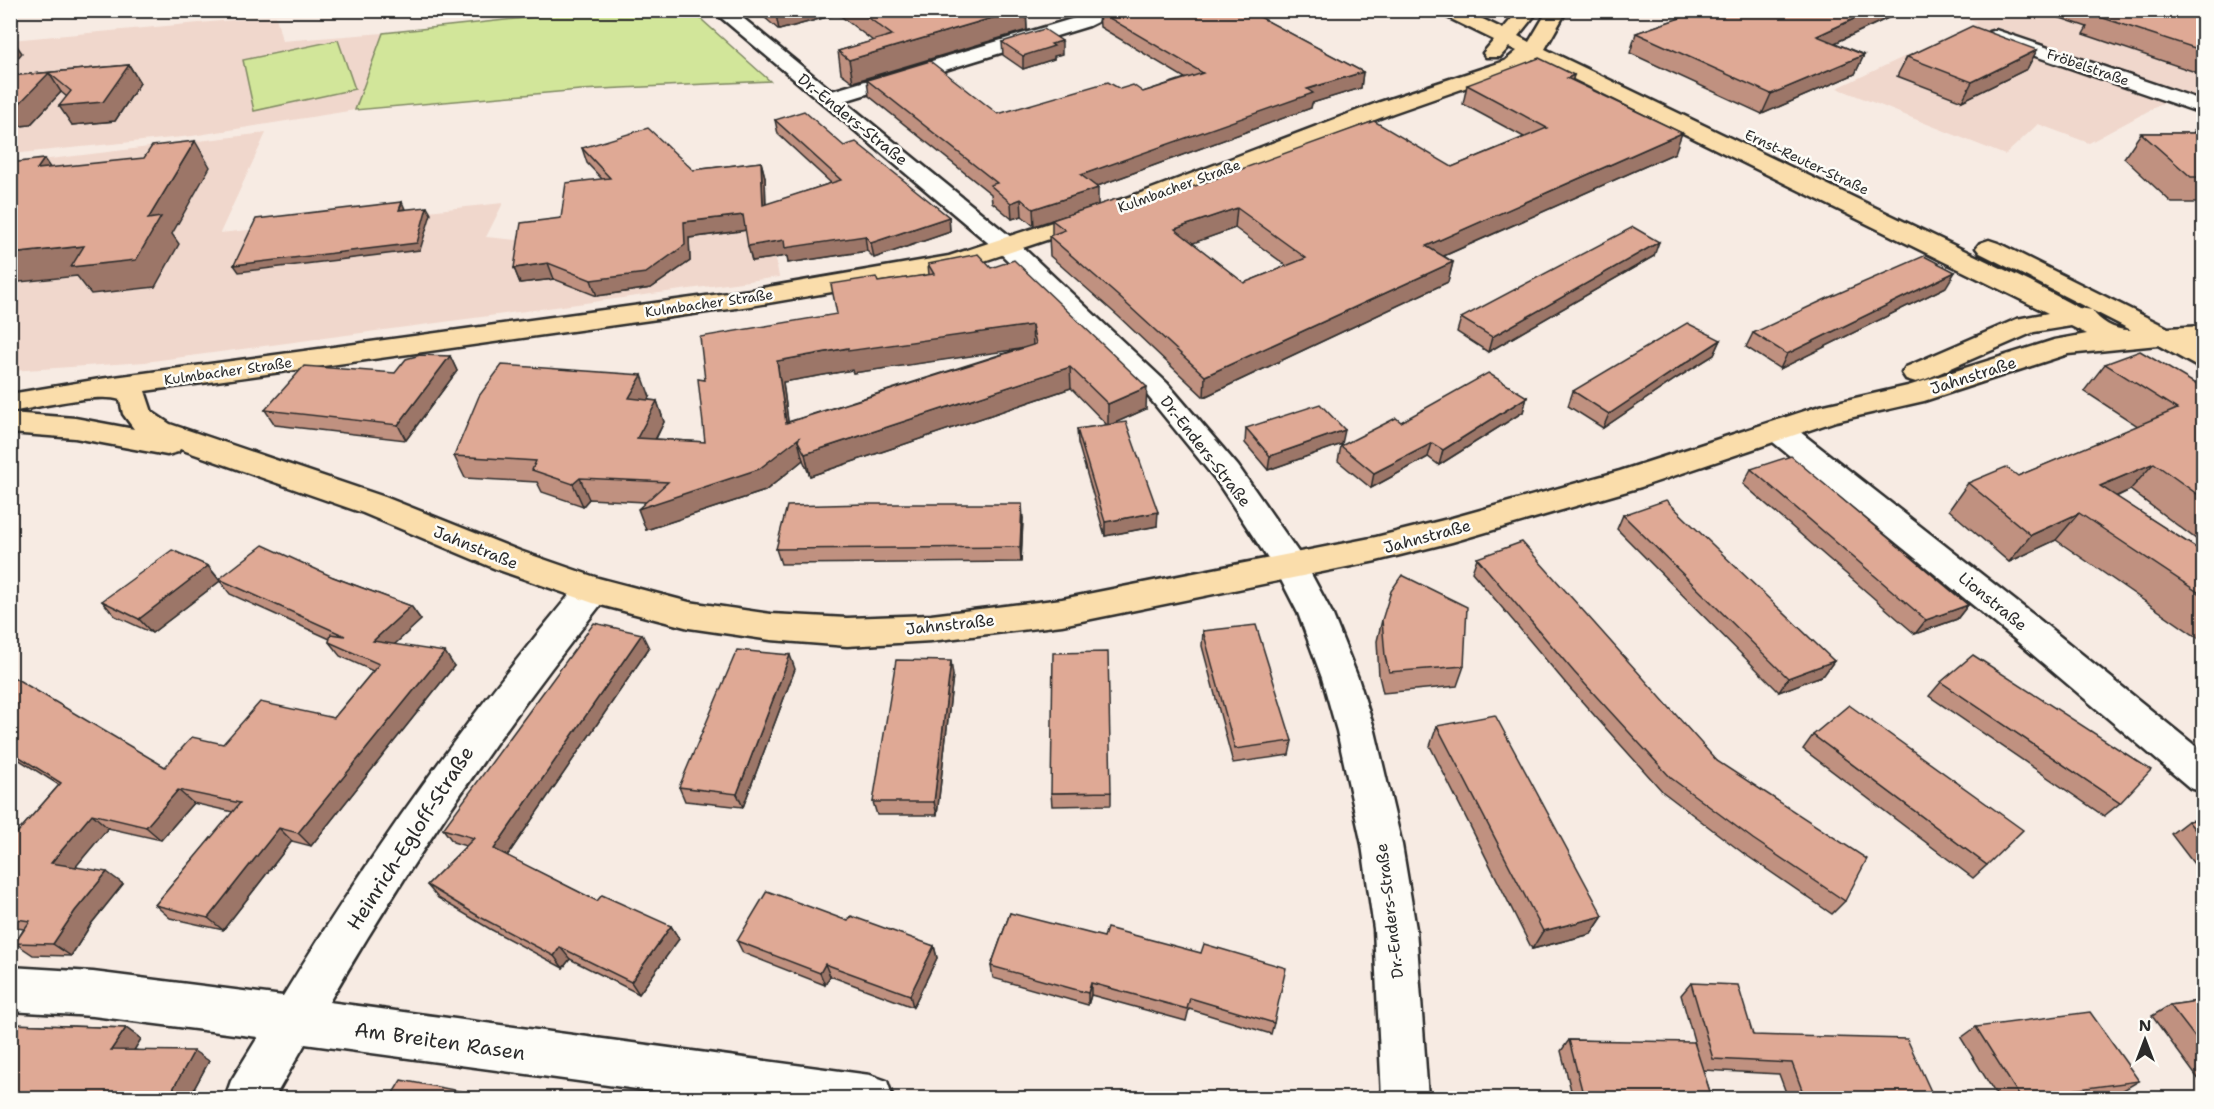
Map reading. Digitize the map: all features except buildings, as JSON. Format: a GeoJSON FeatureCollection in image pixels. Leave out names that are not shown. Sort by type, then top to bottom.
{"type":"FeatureCollection","features":[{"type":"Feature","properties":{"kind":"main road","name":"Ernst-Reuter-Straße"},"geometry":{"type":"LineString","coordinates":[[1448,10],[1518,24]]}},
{"type":"Feature","properties":{"kind":"main road","name":"Ernst-Reuter-Straße"},"geometry":{"type":"LineString","coordinates":[[1487,10],[1518,24],[1539,44],[2075,317],[2120,327]]}},
{"type":"Feature","properties":{"kind":"main road"},"geometry":{"type":"LineString","coordinates":[[1539,44],[1558,10]]}},
{"type":"Feature","properties":{"kind":"main road","name":"Kulmbacher Straße"},"geometry":{"type":"LineString","coordinates":[[1384,108],[1469,69],[1495,51],[1518,24]]}},
{"type":"Feature","properties":{"kind":"main road","name":"Ernst-Reuter-Straße"},"geometry":{"type":"LineString","coordinates":[[1539,44],[2018,261],[2120,327],[2159,349],[2204,359]]}},
{"type":"Feature","properties":{"kind":"main road","name":"Kulmbacher Straße"},"geometry":{"type":"LineString","coordinates":[[10,403],[99,388],[759,296],[902,274],[954,263],[1008,247],[1149,198],[1384,108],[1512,65],[1539,44]]}},
{"type":"Feature","properties":{"kind":"main road","name":"Jahnstraße"},"geometry":{"type":"LineString","coordinates":[[1830,413],[1914,393],[2120,327],[2204,313]]}},
{"type":"Feature","properties":{"kind":"main road","name":"Jahnstraße"},"geometry":{"type":"LineString","coordinates":[[99,388],[124,390],[134,396],[139,420],[159,431],[374,505],[508,560],[593,590],[689,615],[771,627],[847,632],[931,628],[1062,612],[1291,567],[1452,530],[1630,479],[1779,431],[1830,413],[2021,327],[2075,317]]}},
{"type":"Feature","properties":{"kind":"main road"},"geometry":{"type":"LineString","coordinates":[[2159,349],[2204,334]]}},
{"type":"Feature","properties":{"kind":"main road"},"geometry":{"type":"LineString","coordinates":[[10,423],[86,430],[177,447],[270,470]]}},
{"type":"Feature","properties":{"kind":"street","name":"Dr.-Enders-Straße"},"geometry":{"type":"LineString","coordinates":[[721,10],[1008,247],[1157,389],[1227,473],[1291,567],[1315,613],[1340,678],[1368,776],[1395,929],[1405,1098]]}},
{"type":"Feature","properties":{"kind":"street"},"geometry":{"type":"LineString","coordinates":[[829,99],[1082,22],[1090,18],[1091,10]]}},
{"type":"Feature","properties":{"kind":"street","name":"Fröbelstraße"},"geometry":{"type":"LineString","coordinates":[[1972,28],[2204,108]]}},
{"type":"Feature","properties":{"kind":"street","name":"Lionstraße"},"geometry":{"type":"LineString","coordinates":[[1779,431],[2016,619],[2204,776]]}},
{"type":"Feature","properties":{"kind":"street","name":"Heinrich-Egloff-Straße"},"geometry":{"type":"LineString","coordinates":[[248,1098],[369,897],[474,741],[593,590]]}},
{"type":"Feature","properties":{"kind":"street","name":"Am Breiten Rasen"},"geometry":{"type":"LineString","coordinates":[[10,989],[93,994],[870,1098]]}},
{"type":"Feature","properties":{"kind":"shaded area"},"geometry":{"type":"Polygon","coordinates":[[[1960,11],[2203,11],[2203,102],[2185,95],[2161,104],[2089,143],[2038,124],[2005,155],[1837,88],[1977,23],[1952,14],[1960,11]]]}},
{"type":"Feature","properties":{"kind":"shaded area"},"geometry":{"type":"Polygon","coordinates":[[[276,16],[282,41],[383,33],[355,110],[192,136],[11,154],[11,40],[276,16]]]}},
{"type":"Feature","properties":{"kind":"shaded area"},"geometry":{"type":"Polygon","coordinates":[[[266,133],[220,233],[503,203],[486,237],[517,240],[767,209],[779,277],[145,362],[11,371],[10,182],[25,162],[266,133]]]}},
{"type":"Feature","properties":{"kind":"green space"},"geometry":{"type":"Polygon","coordinates":[[[591,11],[692,11],[770,81],[580,90],[355,110],[383,33],[591,11]]]}},
{"type":"Feature","properties":{"kind":"green space"},"geometry":{"type":"Polygon","coordinates":[[[338,40],[355,89],[254,111],[243,60],[338,40]]]}}]}
